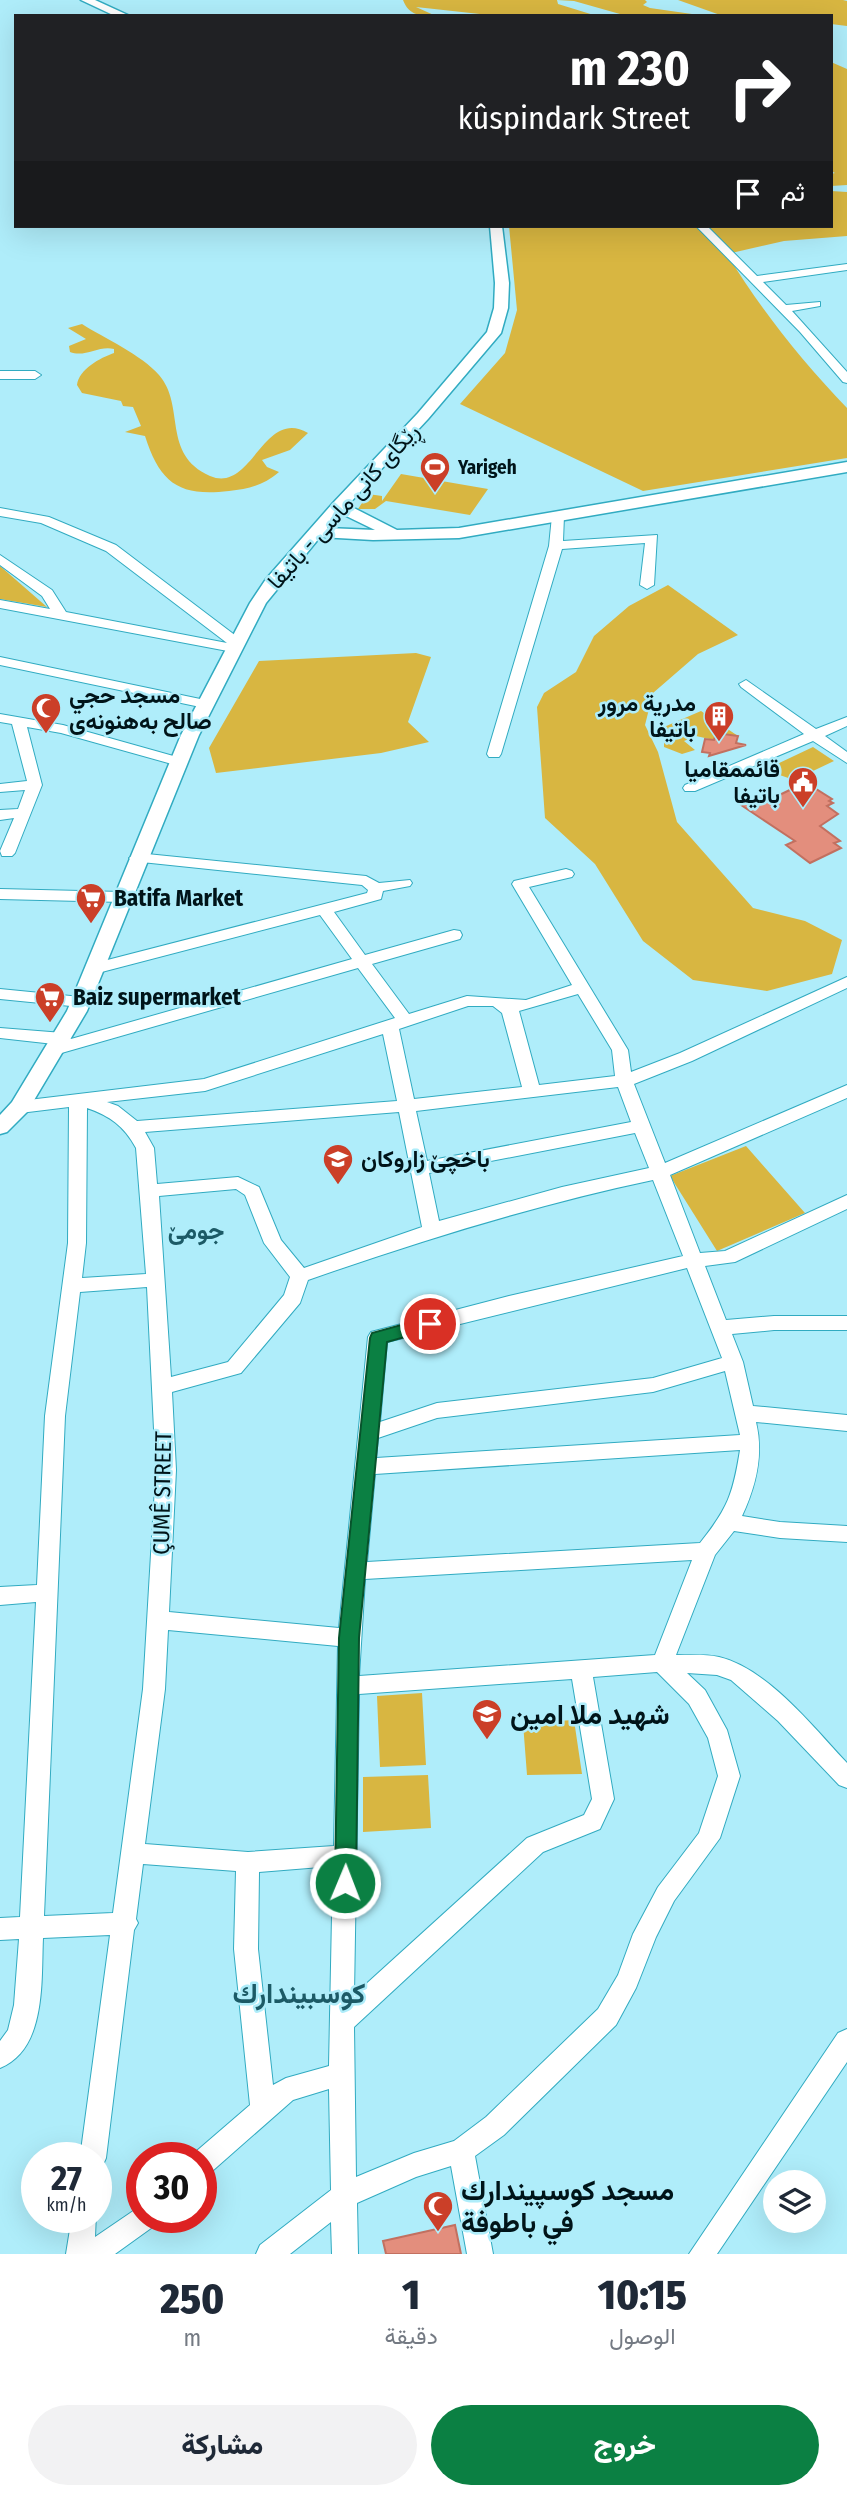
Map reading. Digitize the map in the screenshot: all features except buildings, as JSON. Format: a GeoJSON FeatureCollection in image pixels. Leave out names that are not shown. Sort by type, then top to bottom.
{"type":"FeatureCollection","features":[{"type":"Feature","properties":{"kind":"main road"},"geometry":{"type":"LineString","coordinates":[[86,0],[120,14]]}},
{"type":"Feature","properties":{"kind":"main road","name":"ڕێگای کانی ماسی - باتيفا"},"geometry":{"type":"LineString","coordinates":[[0,1127],[20,1107],[60,1043],[81,1002],[137,858],[205,704],[234,645],[272,582],[338,506],[423,416],[494,333],[499,320],[502,282],[496,228]]}},
{"type":"Feature","properties":{"kind":"main road"},"geometry":{"type":"LineString","coordinates":[[314,534],[459,533],[847,467]]}},
{"type":"Feature","properties":{"kind":"main road"},"geometry":{"type":"LineString","coordinates":[[338,506],[395,534]]}},
{"type":"Feature","properties":{"kind":"main road"},"geometry":{"type":"LineString","coordinates":[[314,534],[395,534]]}},
{"type":"Feature","properties":{"kind":"street"},"geometry":{"type":"LineString","coordinates":[[703,228],[847,379]]}},
{"type":"Feature","properties":{"kind":"street"},"geometry":{"type":"LineString","coordinates":[[754,280],[847,267]]}},
{"type":"Feature","properties":{"kind":"street"},"geometry":{"type":"LineString","coordinates":[[783,309],[816,304]]}},
{"type":"Feature","properties":{"kind":"street"},"geometry":{"type":"LineString","coordinates":[[0,375],[34,375]]}},
{"type":"Feature","properties":{"kind":"street"},"geometry":{"type":"LineString","coordinates":[[0,512],[44,520],[111,548],[234,645]]}},
{"type":"Feature","properties":{"kind":"street"},"geometry":{"type":"LineString","coordinates":[[494,754],[556,546],[558,516]]}},
{"type":"Feature","properties":{"kind":"street"},"geometry":{"type":"LineString","coordinates":[[556,546],[652,538],[647,585]]}},
{"type":"Feature","properties":{"kind":"street"},"geometry":{"type":"LineString","coordinates":[[0,559],[47,593],[61,616]]}},
{"type":"Feature","properties":{"kind":"street"},"geometry":{"type":"LineString","coordinates":[[0,604],[234,645]]}},
{"type":"Feature","properties":{"kind":"street"},"geometry":{"type":"LineString","coordinates":[[0,661],[205,704]]}},
{"type":"Feature","properties":{"kind":"street"},"geometry":{"type":"LineString","coordinates":[[746,684],[847,759]]}},
{"type":"Feature","properties":{"kind":"street"},"geometry":{"type":"LineString","coordinates":[[0,718],[63,729],[179,762]]}},
{"type":"Feature","properties":{"kind":"street"},"geometry":{"type":"LineString","coordinates":[[7,853],[35,785],[18,721]]}},
{"type":"Feature","properties":{"kind":"street"},"geometry":{"type":"LineString","coordinates":[[690,788],[847,721]]}},
{"type":"Feature","properties":{"kind":"street"},"geometry":{"type":"LineString","coordinates":[[0,788],[35,785]]}},
{"type":"Feature","properties":{"kind":"street"},"geometry":{"type":"LineString","coordinates":[[0,815],[25,813]]}},
{"type":"Feature","properties":{"kind":"street"},"geometry":{"type":"LineString","coordinates":[[137,858],[366,881],[376,888],[404,883]]}},
{"type":"Feature","properties":{"kind":"street"},"geometry":{"type":"LineString","coordinates":[[566,874],[520,884],[620,1050],[624,1081],[733,1362],[751,1442],[744,1490],[729,1522],[706,1551],[662,1663]]}},
{"type":"Feature","properties":{"kind":"street"},"geometry":{"type":"LineString","coordinates":[[94,970],[375,897],[376,888]]}},
{"type":"Feature","properties":{"kind":"street"},"geometry":{"type":"LineString","coordinates":[[0,894],[122,897]]}},
{"type":"Feature","properties":{"kind":"street"},"geometry":{"type":"LineString","coordinates":[[325,911],[398,1024],[406,1105],[432,1230]]}},
{"type":"Feature","properties":{"kind":"street"},"geometry":{"type":"LineString","coordinates":[[0,1033],[60,1043],[454,935]]}},
{"type":"Feature","properties":{"kind":"street"},"geometry":{"type":"LineString","coordinates":[[78,1099],[112,1110],[133,1127],[406,1105],[624,1081],[686,1057],[847,982]]}},
{"type":"Feature","properties":{"kind":"street"},"geometry":{"type":"LineString","coordinates":[[505,1006],[527,1005],[582,987]]}},
{"type":"Feature","properties":{"kind":"street"},"geometry":{"type":"LineString","coordinates":[[0,994],[81,1002]]}},
{"type":"Feature","properties":{"kind":"street"},"geometry":{"type":"LineString","coordinates":[[20,1107],[205,1085],[467,1001],[497,1001],[510,1010],[533,1091]]}},
{"type":"Feature","properties":{"kind":"street"},"geometry":{"type":"LineString","coordinates":[[300,1276],[432,1230],[562,1194],[661,1172],[847,1091]]}},
{"type":"Feature","properties":{"kind":"street"},"geometry":{"type":"LineString","coordinates":[[0,2056],[13,2048],[21,2033],[29,1984],[55,1416],[77,1243],[78,1099]]}},
{"type":"Feature","properties":{"kind":"street"},"geometry":{"type":"LineString","coordinates":[[419,1169],[642,1126]]}},
{"type":"Feature","properties":{"kind":"street","name":"ÇUMÊ STREET"},"geometry":{"type":"LineString","coordinates":[[95,2142],[126,1923],[154,1689],[166,1470],[156,1280],[145,1148],[133,1127]]}},
{"type":"Feature","properties":{"kind":"street"},"geometry":{"type":"LineString","coordinates":[[149,1191],[238,1183],[257,1198],[273,1243],[300,1276]]}},
{"type":"Feature","properties":{"kind":"street"},"geometry":{"type":"LineString","coordinates":[[345,2254],[341,2074],[349,1638],[378,1338],[509,1303],[695,1260],[728,1257],[847,1201]]}},
{"type":"Feature","properties":{"kind":"street"},"geometry":{"type":"LineString","coordinates":[[161,1388],[234,1368],[293,1298],[300,1276]]}},
{"type":"Feature","properties":{"kind":"street"},"geometry":{"type":"LineString","coordinates":[[71,1286],[156,1280]]}},
{"type":"Feature","properties":{"kind":"street"},"geometry":{"type":"LineString","coordinates":[[720,1328],[774,1323],[847,1323]]}},
{"type":"Feature","properties":{"kind":"street"},"geometry":{"type":"LineString","coordinates":[[369,1433],[437,1411],[653,1385],[733,1362]]}},
{"type":"Feature","properties":{"kind":"street"},"geometry":{"type":"LineString","coordinates":[[745,1413],[847,1423]]}},
{"type":"Feature","properties":{"kind":"street"},"geometry":{"type":"LineString","coordinates":[[366,1467],[751,1442]]}},
{"type":"Feature","properties":{"kind":"street"},"geometry":{"type":"LineString","coordinates":[[729,1522],[780,1530],[847,1534]]}},
{"type":"Feature","properties":{"kind":"street"},"geometry":{"type":"LineString","coordinates":[[356,1572],[706,1551]]}},
{"type":"Feature","properties":{"kind":"street"},"geometry":{"type":"LineString","coordinates":[[0,1596],[46,1594]]}},
{"type":"Feature","properties":{"kind":"street"},"geometry":{"type":"LineString","coordinates":[[158,1619],[349,1638]]}},
{"type":"Feature","properties":{"kind":"street"},"geometry":{"type":"LineString","coordinates":[[269,2254],[345,2195],[414,2165],[461,2151],[495,2126],[607,2017],[628,1980],[645,1934],[666,1895],[709,1838],[729,1776],[719,1737],[697,1697],[662,1663]]}},
{"type":"Feature","properties":{"kind":"street"},"geometry":{"type":"LineString","coordinates":[[349,1686],[662,1663],[718,1666],[739,1674],[817,1744],[847,1778]]}},
{"type":"Feature","properties":{"kind":"street"},"geometry":{"type":"LineString","coordinates":[[343,2021],[535,1844],[581,1828],[598,1814],[603,1799],[581,1669]]}},
{"type":"Feature","properties":{"kind":"street"},"geometry":{"type":"LineString","coordinates":[[134,1853],[248,1862],[346,1855]]}},
{"type":"Feature","properties":{"kind":"street"},"geometry":{"type":"LineString","coordinates":[[248,1862],[246,1948],[263,2110]]}},
{"type":"Feature","properties":{"kind":"street"},"geometry":{"type":"LineString","coordinates":[[0,1929],[126,1923]]}},
{"type":"Feature","properties":{"kind":"street"},"geometry":{"type":"LineString","coordinates":[[702,2254],[847,2041]]}},
{"type":"Feature","properties":{"kind":"street"},"geometry":{"type":"LineString","coordinates":[[217,2150],[286,2090],[341,2074]]}},
{"type":"Feature","properties":{"kind":"street"},"geometry":{"type":"LineString","coordinates":[[461,2151],[480,2254]]}},
{"type":"Feature","properties":{"kind":"street"},"geometry":{"type":"LineString","coordinates":[[93,2254],[126,2231]]}},
{"type":"Feature","properties":{"kind":"street"},"geometry":{"type":"LineString","coordinates":[[79,2254],[82,2233]]}},
{"type":"Feature","properties":{"kind":"shaded area"},"geometry":{"type":"Polygon","coordinates":[[[403,0],[557,0],[558,4],[590,14],[480,14],[416,7],[432,14],[416,14],[403,0]]]}},
{"type":"Feature","properties":{"kind":"shaded area"},"geometry":{"type":"Polygon","coordinates":[[[557,0],[645,0],[647,2],[643,5],[650,8],[692,14],[620,14],[574,1],[557,0]]]}},
{"type":"Feature","properties":{"kind":"shaded area"},"geometry":{"type":"Polygon","coordinates":[[[678,0],[847,1],[847,26],[833,24],[833,14],[717,14],[678,0]]]}},
{"type":"Feature","properties":{"kind":"shaded area"},"geometry":{"type":"Polygon","coordinates":[[[833,63],[847,69],[847,185],[833,186],[833,63]]]}},
{"type":"Feature","properties":{"kind":"shaded area"},"geometry":{"type":"Polygon","coordinates":[[[833,191],[847,192],[847,236],[784,241],[727,254],[783,334],[847,408],[847,458],[643,491],[460,404],[505,353],[517,310],[509,228],[833,228],[833,191]]]}},
{"type":"Feature","properties":{"kind":"shaded area"},"geometry":{"type":"Polygon","coordinates":[[[82,324],[133,354],[159,375],[167,387],[179,443],[185,455],[195,467],[210,476],[224,478],[237,473],[280,431],[293,428],[308,433],[290,450],[262,460],[267,467],[279,472],[256,486],[212,492],[184,489],[165,476],[157,465],[145,436],[125,432],[141,426],[133,407],[123,406],[121,401],[82,393],[77,385],[86,369],[114,353],[114,349],[108,348],[81,354],[70,352],[69,346],[86,339],[68,328],[82,324]]]}},
{"type":"Feature","properties":{"kind":"shaded area","name":"Yarigeh"},"geometry":{"type":"Polygon","coordinates":[[[401,474],[488,489],[470,515],[386,501],[375,509],[358,509],[368,494],[382,496],[382,501],[401,474]]]}},
{"type":"Feature","properties":{"kind":"shaded area"},"geometry":{"type":"Polygon","coordinates":[[[0,566],[47,607],[0,599],[0,566]]]}},
{"type":"Feature","properties":{"kind":"shaded area"},"geometry":{"type":"Polygon","coordinates":[[[668,585],[738,635],[698,654],[653,693],[645,725],[658,752],[677,822],[753,908],[805,921],[842,940],[832,974],[767,991],[693,980],[643,941],[595,864],[545,818],[537,707],[544,693],[576,672],[594,636],[629,606],[668,585]]]}},
{"type":"Feature","properties":{"kind":"shaded area"},"geometry":{"type":"Polygon","coordinates":[[[416,653],[431,657],[408,722],[429,742],[381,753],[216,773],[209,748],[259,661],[416,653]]]}},
{"type":"Feature","properties":{"kind":"shaded area"},"geometry":{"type":"Polygon","coordinates":[[[701,711],[738,736],[716,733],[714,740],[696,736],[684,741],[695,750],[682,754],[664,747],[664,727],[701,711]]]}},
{"type":"Feature","properties":{"kind":"shaded area"},"geometry":{"type":"Polygon","coordinates":[[[813,747],[834,761],[794,780],[774,773],[756,774],[813,747]]]}},
{"type":"Feature","properties":{"kind":"shaded area"},"geometry":{"type":"Polygon","coordinates":[[[746,1146],[805,1213],[717,1251],[670,1176],[746,1146]]]}},
{"type":"Feature","properties":{"kind":"shaded area"},"geometry":{"type":"Polygon","coordinates":[[[422,1693],[426,1765],[380,1767],[377,1696],[422,1693]]]}},
{"type":"Feature","properties":{"kind":"shaded area"},"geometry":{"type":"Polygon","coordinates":[[[574,1720],[582,1774],[527,1775],[523,1723],[574,1720]]]}},
{"type":"Feature","properties":{"kind":"shaded area"},"geometry":{"type":"Polygon","coordinates":[[[428,1775],[431,1828],[363,1832],[363,1777],[428,1775]]]}},
{"type":"Feature","properties":{"kind":"place","name":"Yarigeh"},"geometry":{"type":"Point","coordinates":[435,494]}},
{"type":"Feature","properties":{"kind":"place","name":"مسجد حجي صالح بەھنونەی"},"geometry":{"type":"Point","coordinates":[46,735]}},
{"type":"Feature","properties":{"kind":"place","name":"مدرية مرور باتيفا"},"geometry":{"type":"Point","coordinates":[719,743]}},
{"type":"Feature","properties":{"kind":"place","name":"قائممقاميا باتيفا"},"geometry":{"type":"Point","coordinates":[803,809]}},
{"type":"Feature","properties":{"kind":"place","name":"Batifa Market"},"geometry":{"type":"Point","coordinates":[91,925]}},
{"type":"Feature","properties":{"kind":"place","name":"Baiz supermarket"},"geometry":{"type":"Point","coordinates":[50,1024]}},
{"type":"Feature","properties":{"kind":"place","name":"باخچێ زاروکان"},"geometry":{"type":"Point","coordinates":[338,1186]}},
{"type":"Feature","properties":{"kind":"place","name":"شهيد ملا امين"},"geometry":{"type":"Point","coordinates":[487,1741]}},
{"type":"Feature","properties":{"kind":"place","name":"مسجد كوسپيندارك في باطوفة"},"geometry":{"type":"Point","coordinates":[438,2233]}},
{"type":"Feature","properties":{"kind":"district","name":"جومێ"},"geometry":{"type":"Point","coordinates":[196,1231]}},
{"type":"Feature","properties":{"kind":"district","name":"كوسبيندارك"},"geometry":{"type":"Point","coordinates":[299,1993]}},
{"type":"Feature","properties":{"kind":"route"},"geometry":{"type":"LineString","coordinates":[[345,1883],[349,1638],[378,1338],[430,1324]]}}]}
